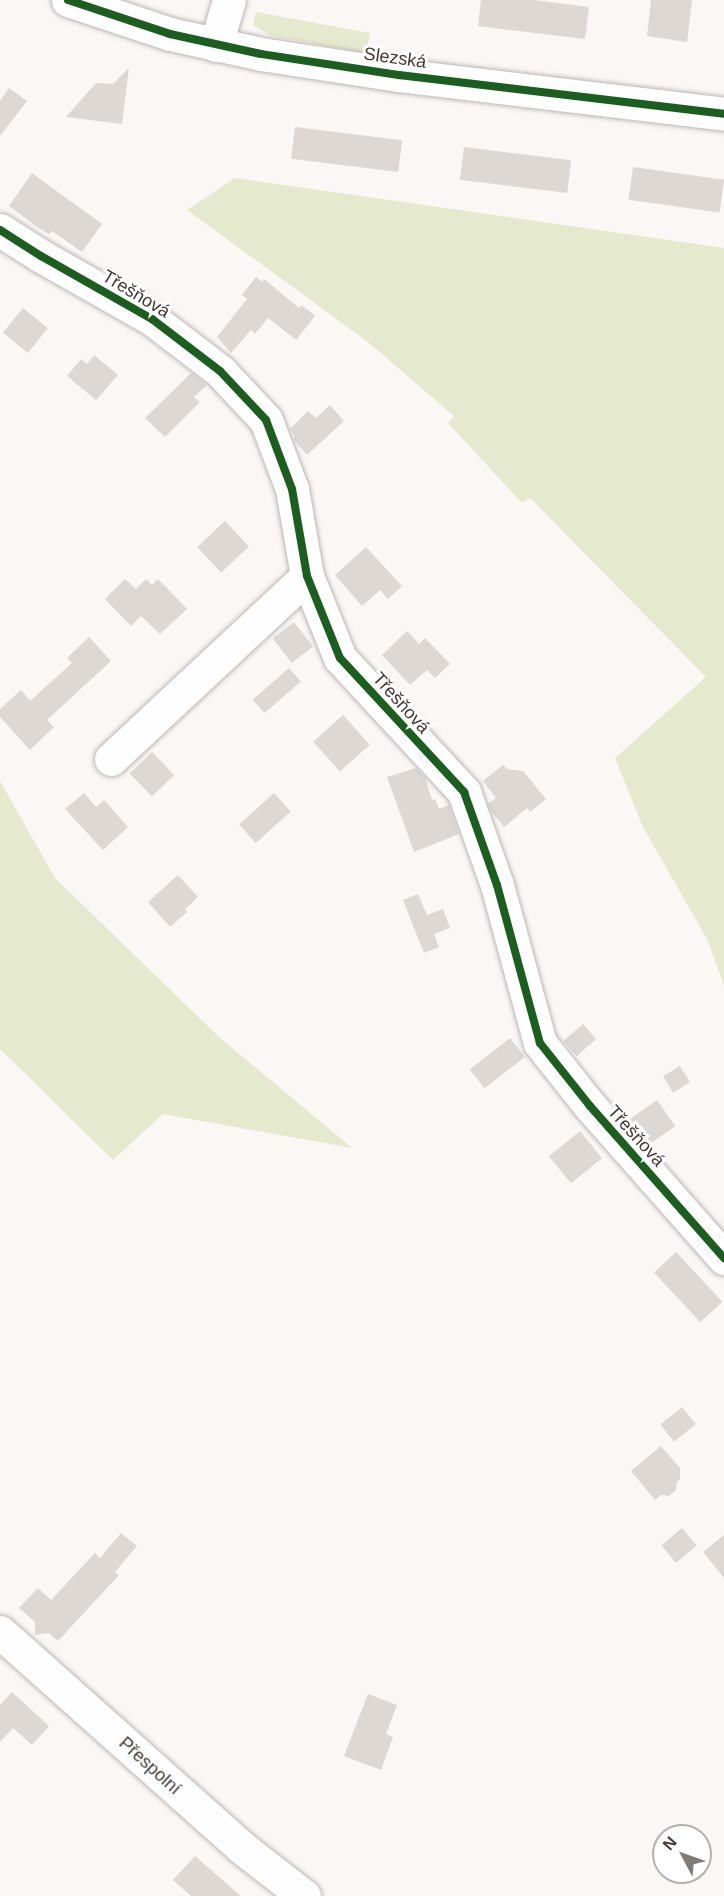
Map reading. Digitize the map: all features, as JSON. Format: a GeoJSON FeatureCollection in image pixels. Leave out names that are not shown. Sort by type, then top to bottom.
{"type":"FeatureCollection","features":[{"type":"Feature","properties":{"kind":"street","name":"Slezská"},"geometry":{"type":"LineString","coordinates":[[68,0],[139,25],[216,45],[399,75],[724,114]]}},
{"type":"Feature","properties":{"kind":"street"},"geometry":{"type":"LineString","coordinates":[[216,45],[229,0]]}},
{"type":"Feature","properties":{"kind":"street","name":"Třešňová"},"geometry":{"type":"LineString","coordinates":[[0,230],[152,319],[220,371],[266,420],[292,489],[307,576],[340,658],[464,792],[497,885],[540,1043],[590,1106],[724,1258]]}},
{"type":"Feature","properties":{"kind":"street"},"geometry":{"type":"LineString","coordinates":[[111,759],[307,576]]}},
{"type":"Feature","properties":{"kind":"street","name":"Přespolní"},"geometry":{"type":"LineString","coordinates":[[0,1632],[242,1847],[304,1896]]}},
{"type":"Feature","properties":{"kind":"green space"},"geometry":{"type":"Polygon","coordinates":[[[256,12],[370,33],[366,53],[271,36],[253,25],[256,12]]]}},
{"type":"Feature","properties":{"kind":"green space"},"geometry":{"type":"Polygon","coordinates":[[[235,178],[724,248],[724,985],[707,939],[643,827],[615,758],[706,677],[530,498],[522,503],[448,423],[454,416],[368,342],[187,210],[235,178]]]}},
{"type":"Feature","properties":{"kind":"green space"},"geometry":{"type":"Polygon","coordinates":[[[0,781],[55,878],[220,1038],[352,1148],[163,1114],[113,1160],[0,1049],[0,781]]]}},
{"type":"Feature","properties":{"kind":"building"},"geometry":{"type":"Polygon","coordinates":[[[481,0],[534,0],[589,7],[585,39],[478,26],[481,0]]]}},
{"type":"Feature","properties":{"kind":"building"},"geometry":{"type":"Polygon","coordinates":[[[651,0],[692,0],[687,42],[647,36],[651,0]]]}},
{"type":"Feature","properties":{"kind":"building"},"geometry":{"type":"Polygon","coordinates":[[[129,68],[122,124],[66,117],[96,83],[113,84],[129,68]]]}},
{"type":"Feature","properties":{"kind":"building"},"geometry":{"type":"Polygon","coordinates":[[[9,88],[27,101],[0,136],[0,101],[9,88]]]}},
{"type":"Feature","properties":{"kind":"building"},"geometry":{"type":"Polygon","coordinates":[[[295,127],[402,140],[398,172],[291,159],[295,127]]]}},
{"type":"Feature","properties":{"kind":"building"},"geometry":{"type":"Polygon","coordinates":[[[464,147],[571,160],[567,193],[460,180],[464,147]]]}},
{"type":"Feature","properties":{"kind":"building"},"geometry":{"type":"Polygon","coordinates":[[[633,167],[724,180],[720,212],[628,200],[633,167]]]}},
{"type":"Feature","properties":{"kind":"building"},"geometry":{"type":"Polygon","coordinates":[[[32,173],[102,224],[82,252],[52,231],[49,234],[36,226],[9,206],[32,173]]]}},
{"type":"Feature","properties":{"kind":"building"},"geometry":{"type":"Polygon","coordinates":[[[256,277],[262,282],[264,279],[299,308],[302,305],[315,316],[296,340],[268,318],[255,334],[251,330],[231,353],[217,337],[247,299],[242,295],[256,277]]]}},
{"type":"Feature","properties":{"kind":"building"},"geometry":{"type":"Polygon","coordinates":[[[23,308],[48,328],[28,353],[3,333],[23,308]]]}},
{"type":"Feature","properties":{"kind":"building"},"geometry":{"type":"Polygon","coordinates":[[[94,355],[118,375],[96,400],[67,376],[81,359],[87,364],[94,355]]]}},
{"type":"Feature","properties":{"kind":"building"},"geometry":{"type":"Polygon","coordinates":[[[191,373],[207,385],[194,397],[200,402],[165,437],[145,418],[191,373]]]}},
{"type":"Feature","properties":{"kind":"building"},"geometry":{"type":"Polygon","coordinates":[[[330,405],[344,421],[307,455],[294,440],[295,436],[290,429],[308,411],[316,418],[330,405]]]}},
{"type":"Feature","properties":{"kind":"building"},"geometry":{"type":"Polygon","coordinates":[[[225,521],[249,547],[221,573],[197,547],[225,521]]]}},
{"type":"Feature","properties":{"kind":"building"},"geometry":{"type":"Polygon","coordinates":[[[366,547],[402,586],[388,599],[380,590],[362,606],[335,575],[366,547]]]}},
{"type":"Feature","properties":{"kind":"building"},"geometry":{"type":"Polygon","coordinates":[[[125,579],[136,589],[146,579],[152,585],[158,579],[187,609],[160,634],[141,616],[131,626],[105,599],[125,579]]]}},
{"type":"Feature","properties":{"kind":"building"},"geometry":{"type":"Polygon","coordinates":[[[294,622],[313,646],[292,663],[273,639],[294,622]]]}},
{"type":"Feature","properties":{"kind":"building"},"geometry":{"type":"Polygon","coordinates":[[[407,631],[419,644],[425,638],[450,664],[435,678],[427,670],[410,685],[382,655],[407,631]]]}},
{"type":"Feature","properties":{"kind":"building"},"geometry":{"type":"Polygon","coordinates":[[[89,637],[111,661],[47,720],[54,727],[30,750],[0,717],[0,709],[21,690],[30,701],[72,663],[67,658],[89,637]]]}},
{"type":"Feature","properties":{"kind":"building"},"geometry":{"type":"Polygon","coordinates":[[[289,668],[301,682],[265,713],[253,699],[289,668]]]}},
{"type":"Feature","properties":{"kind":"building"},"geometry":{"type":"Polygon","coordinates":[[[343,715],[370,745],[340,771],[313,742],[343,715]]]}},
{"type":"Feature","properties":{"kind":"building"},"geometry":{"type":"Polygon","coordinates":[[[152,752],[174,775],[152,797],[130,774],[152,752]]]}},
{"type":"Feature","properties":{"kind":"building"},"geometry":{"type":"Polygon","coordinates":[[[503,765],[507,769],[523,771],[546,799],[530,812],[527,808],[504,827],[491,811],[488,804],[496,798],[483,781],[503,765]]]}},
{"type":"Feature","properties":{"kind":"building"},"geometry":{"type":"Polygon","coordinates":[[[416,768],[425,777],[432,800],[435,799],[439,809],[449,805],[459,834],[414,852],[387,777],[416,768]]]}},
{"type":"Feature","properties":{"kind":"building"},"geometry":{"type":"Polygon","coordinates":[[[84,793],[96,807],[104,800],[128,827],[103,850],[65,809],[84,793]]]}},
{"type":"Feature","properties":{"kind":"building"},"geometry":{"type":"Polygon","coordinates":[[[274,793],[291,812],[256,843],[239,824],[274,793]]]}},
{"type":"Feature","properties":{"kind":"building"},"geometry":{"type":"Polygon","coordinates":[[[178,875],[198,897],[185,909],[187,912],[170,927],[148,902],[178,875]]]}},
{"type":"Feature","properties":{"kind":"building"},"geometry":{"type":"Polygon","coordinates":[[[418,894],[427,915],[443,909],[450,928],[434,934],[439,947],[424,953],[403,900],[418,894]]]}},
{"type":"Feature","properties":{"kind":"building"},"geometry":{"type":"Polygon","coordinates":[[[583,1024],[596,1039],[576,1056],[563,1041],[583,1024]]]}},
{"type":"Feature","properties":{"kind":"building"},"geometry":{"type":"Polygon","coordinates":[[[510,1038],[525,1057],[485,1088],[470,1069],[510,1038]]]}},
{"type":"Feature","properties":{"kind":"building"},"geometry":{"type":"Polygon","coordinates":[[[680,1066],[690,1082],[673,1093],[663,1077],[680,1066]]]}},
{"type":"Feature","properties":{"kind":"building"},"geometry":{"type":"Polygon","coordinates":[[[657,1100],[675,1126],[646,1147],[628,1121],[657,1100]]]}},
{"type":"Feature","properties":{"kind":"building"},"geometry":{"type":"Polygon","coordinates":[[[580,1131],[602,1158],[571,1183],[549,1156],[580,1131]]]}},
{"type":"Feature","properties":{"kind":"building"},"geometry":{"type":"Polygon","coordinates":[[[676,1252],[722,1302],[700,1322],[654,1272],[676,1252]]]}},
{"type":"Feature","properties":{"kind":"building"},"geometry":{"type":"Polygon","coordinates":[[[682,1407],[696,1424],[674,1442],[660,1425],[682,1407]]]}},
{"type":"Feature","properties":{"kind":"building"},"geometry":{"type":"Polygon","coordinates":[[[661,1446],[680,1468],[680,1479],[676,1490],[669,1496],[661,1495],[655,1500],[631,1471],[661,1446]]]}},
{"type":"Feature","properties":{"kind":"building"},"geometry":{"type":"Polygon","coordinates":[[[682,1528],[697,1546],[676,1563],[661,1545],[682,1528]]]}},
{"type":"Feature","properties":{"kind":"building"},"geometry":{"type":"Polygon","coordinates":[[[121,1533],[137,1546],[115,1572],[119,1575],[58,1641],[49,1633],[35,1635],[35,1622],[19,1608],[38,1588],[51,1600],[95,1553],[100,1558],[121,1533]]]}},
{"type":"Feature","properties":{"kind":"building"},"geometry":{"type":"Polygon","coordinates":[[[724,1535],[724,1578],[703,1552],[724,1535]]]}},
{"type":"Feature","properties":{"kind":"building"},"geometry":{"type":"Polygon","coordinates":[[[12,1692],[49,1726],[32,1745],[13,1728],[0,1742],[0,1705],[12,1692]]]}},
{"type":"Feature","properties":{"kind":"building"},"geometry":{"type":"Polygon","coordinates":[[[368,1694],[397,1705],[386,1734],[393,1737],[381,1770],[344,1756],[368,1694]]]}},
{"type":"Feature","properties":{"kind":"building"},"geometry":{"type":"Polygon","coordinates":[[[195,1856],[241,1896],[191,1896],[173,1880],[195,1856]]]}},
{"type":"Feature","properties":{"kind":"cycle path"},"geometry":{"type":"LineString","coordinates":[[68,0],[170,34],[261,54],[399,75],[724,114]]}},
{"type":"Feature","properties":{"kind":"cycle path"},"geometry":{"type":"LineString","coordinates":[[0,230],[152,319],[220,371],[266,420],[292,489],[307,576],[340,658],[464,792],[497,885],[540,1043],[590,1106],[724,1258]]}}]}
